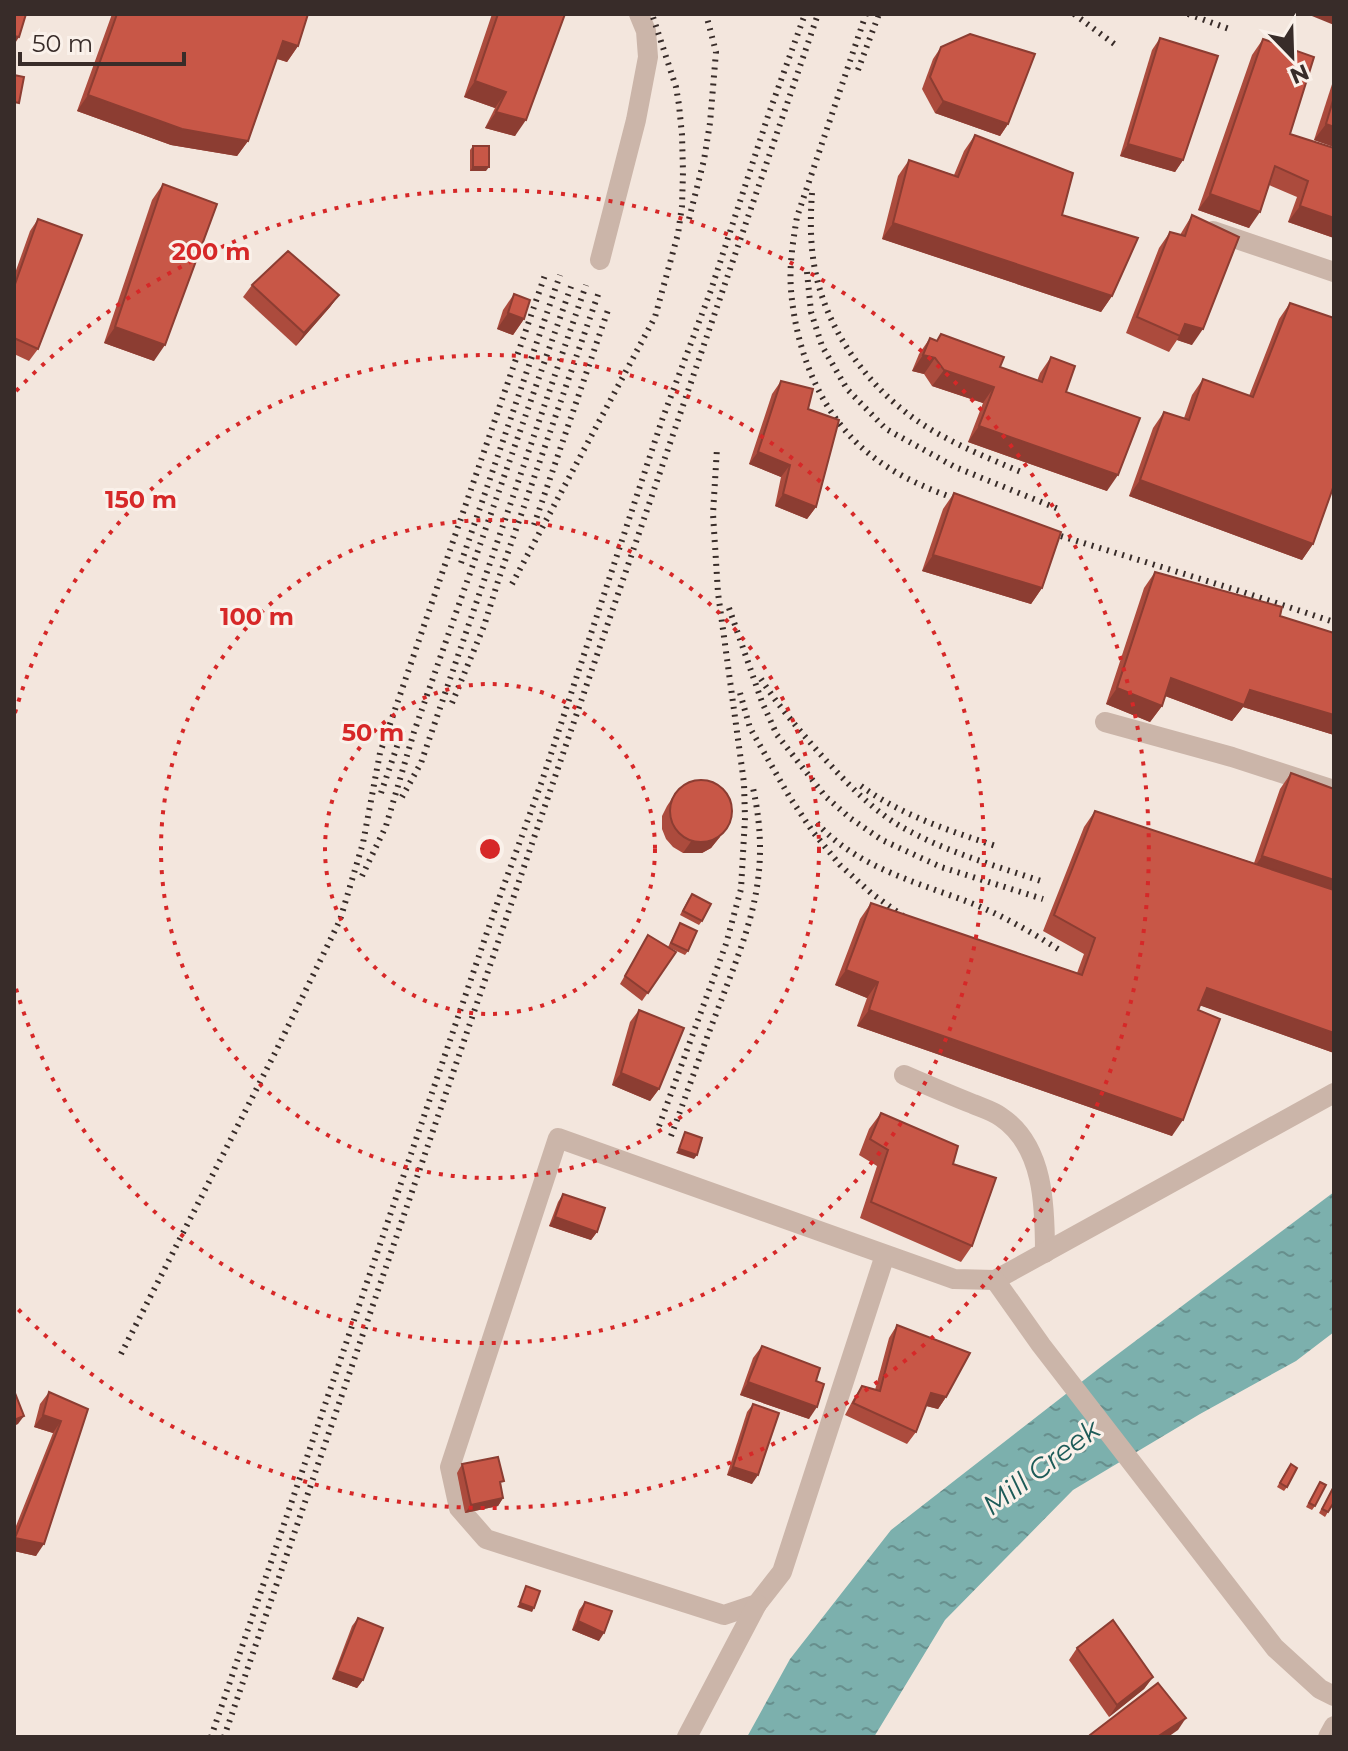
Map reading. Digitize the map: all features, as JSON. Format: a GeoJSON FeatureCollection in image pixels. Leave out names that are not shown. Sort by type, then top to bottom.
{"type":"FeatureCollection","features":[{"type":"Feature","properties":{"kind":"lane"},"geometry":{"type":"LineString","coordinates":[[600,260],[636,120],[648,57],[646,31],[639,14]]}},
{"type":"Feature","properties":{"kind":"lane"},"geometry":{"type":"LineString","coordinates":[[1192,224],[1334,272]]}},
{"type":"Feature","properties":{"kind":"lane"},"geometry":{"type":"LineString","coordinates":[[1105,722],[1232,757],[1334,790]]}},
{"type":"Feature","properties":{"kind":"lane"},"geometry":{"type":"LineString","coordinates":[[904,1075],[999,1115],[1015,1128],[1030,1151],[1043,1195],[1045,1253]]}},
{"type":"Feature","properties":{"kind":"lane"},"geometry":{"type":"LineString","coordinates":[[757,1604],[724,1615],[486,1539],[459,1508],[450,1467],[558,1138],[954,1279],[995,1280],[1334,1093]]}},
{"type":"Feature","properties":{"kind":"lane"},"geometry":{"type":"LineString","coordinates":[[687,1737],[757,1604],[782,1572],[885,1255]]}},
{"type":"Feature","properties":{"kind":"lane"},"geometry":{"type":"LineString","coordinates":[[995,1280],[1041,1345],[1275,1648],[1320,1689],[1334,1696]]}},
{"type":"Feature","properties":{"kind":"lane"},"geometry":{"type":"LineString","coordinates":[[1328,1737],[1334,1726]]}},
{"type":"Feature","properties":{"kind":"water","name":"Mill Creek"},"geometry":{"type":"Polygon","coordinates":[[[1334,1192],[1334,1332],[1296,1361],[1073,1490],[945,1620],[874,1737],[747,1737],[790,1659],[891,1530],[1334,1192]]]}},
{"type":"Feature","properties":{"kind":"building"},"geometry":{"type":"Polygon","coordinates":[[[14,14],[26,14],[19,37],[14,36],[14,14]]]}},
{"type":"Feature","properties":{"kind":"building"},"geometry":{"type":"Polygon","coordinates":[[[117,14],[308,14],[298,46],[283,41],[248,141],[182,129],[88,95],[117,14]]]}},
{"type":"Feature","properties":{"kind":"building"},"geometry":{"type":"Polygon","coordinates":[[[498,14],[565,14],[526,120],[496,112],[506,92],[475,81],[498,14]]]}},
{"type":"Feature","properties":{"kind":"building"},"geometry":{"type":"Polygon","coordinates":[[[970,34],[1035,54],[1008,124],[943,101],[930,77],[941,47],[970,34]]]}},
{"type":"Feature","properties":{"kind":"building"},"geometry":{"type":"Polygon","coordinates":[[[1160,38],[1218,56],[1183,160],[1128,144],[1160,38]]]}},
{"type":"Feature","properties":{"kind":"building"},"geometry":{"type":"Polygon","coordinates":[[[1263,39],[1314,57],[1290,134],[1334,148],[1334,218],[1300,206],[1308,181],[1275,166],[1260,212],[1210,194],[1263,39]]]}},
{"type":"Feature","properties":{"kind":"building"},"geometry":{"type":"Polygon","coordinates":[[[14,75],[24,77],[19,103],[14,102],[14,75]]]}},
{"type":"Feature","properties":{"kind":"building"},"geometry":{"type":"Polygon","coordinates":[[[1334,97],[1334,127],[1326,124],[1334,97]]]}},
{"type":"Feature","properties":{"kind":"building"},"geometry":{"type":"Polygon","coordinates":[[[975,135],[1073,173],[1062,215],[1138,238],[1112,296],[893,223],[909,160],[958,177],[975,135]]]}},
{"type":"Feature","properties":{"kind":"building"},"geometry":{"type":"Polygon","coordinates":[[[473,146],[489,146],[489,167],[473,167],[473,146]]]}},
{"type":"Feature","properties":{"kind":"building"},"geometry":{"type":"Polygon","coordinates":[[[163,184],[217,204],[165,345],[115,327],[163,184]]]}},
{"type":"Feature","properties":{"kind":"building"},"geometry":{"type":"Polygon","coordinates":[[[1192,215],[1239,237],[1203,329],[1185,324],[1180,336],[1137,317],[1170,232],[1185,236],[1192,215]]]}},
{"type":"Feature","properties":{"kind":"building"},"geometry":{"type":"Polygon","coordinates":[[[38,219],[82,235],[38,349],[14,338],[14,287],[38,219]]]}},
{"type":"Feature","properties":{"kind":"building"},"geometry":{"type":"Polygon","coordinates":[[[288,251],[339,295],[304,333],[252,285],[288,251]]]}},
{"type":"Feature","properties":{"kind":"building"},"geometry":{"type":"Polygon","coordinates":[[[514,294],[530,300],[524,319],[508,313],[514,294]]]}},
{"type":"Feature","properties":{"kind":"building"},"geometry":{"type":"Polygon","coordinates":[[[1290,303],[1334,318],[1334,485],[1313,544],[1140,480],[1164,412],[1189,420],[1203,379],[1253,397],[1290,303]]]}},
{"type":"Feature","properties":{"kind":"building"},"geometry":{"type":"Polygon","coordinates":[[[941,334],[1004,357],[1000,367],[1042,382],[1051,357],[1075,366],[1066,392],[1140,418],[1118,475],[979,426],[994,387],[944,370],[935,358],[923,355],[930,338],[937,341],[941,334]]]}},
{"type":"Feature","properties":{"kind":"building"},"geometry":{"type":"Polygon","coordinates":[[[781,381],[813,389],[808,409],[839,420],[816,507],[783,494],[790,465],[758,452],[781,381]]]}},
{"type":"Feature","properties":{"kind":"building"},"geometry":{"type":"Polygon","coordinates":[[[954,493],[1061,532],[1042,588],[933,555],[954,493]]]}},
{"type":"Feature","properties":{"kind":"building"},"geometry":{"type":"Polygon","coordinates":[[[1155,572],[1282,607],[1280,616],[1334,633],[1334,715],[1250,690],[1244,705],[1171,678],[1162,706],[1117,688],[1155,572]]]}},
{"type":"Feature","properties":{"kind":"building"},"geometry":{"type":"Polygon","coordinates":[[[1291,773],[1334,789],[1334,880],[1262,856],[1291,773]]]}},
{"type":"Feature","properties":{"kind":"building"},"geometry":{"type":"Polygon","coordinates":[[[701,780],[723,789],[732,811],[723,833],[701,842],[679,833],[670,811],[679,789],[701,780]]]}},
{"type":"Feature","properties":{"kind":"building"},"geometry":{"type":"Polygon","coordinates":[[[1095,811],[1334,890],[1334,1033],[1207,988],[1198,1010],[1220,1019],[1183,1120],[869,1010],[878,982],[846,970],[871,903],[1082,975],[1095,938],[1054,915],[1095,811]]]}},
{"type":"Feature","properties":{"kind":"building"},"geometry":{"type":"Polygon","coordinates":[[[692,894],[711,904],[702,921],[683,911],[692,894]]]}},
{"type":"Feature","properties":{"kind":"building"},"geometry":{"type":"Polygon","coordinates":[[[680,923],[697,931],[688,951],[671,943],[680,923]]]}},
{"type":"Feature","properties":{"kind":"building"},"geometry":{"type":"Polygon","coordinates":[[[648,935],[676,952],[648,993],[625,976],[648,935]]]}},
{"type":"Feature","properties":{"kind":"building"},"geometry":{"type":"Polygon","coordinates":[[[639,1010],[684,1028],[659,1089],[621,1073],[639,1010]]]}},
{"type":"Feature","properties":{"kind":"building"},"geometry":{"type":"Polygon","coordinates":[[[881,1113],[958,1146],[953,1164],[996,1178],[972,1246],[871,1202],[888,1150],[870,1139],[881,1113]]]}},
{"type":"Feature","properties":{"kind":"building"},"geometry":{"type":"Polygon","coordinates":[[[685,1132],[702,1138],[697,1155],[679,1149],[685,1132]]]}},
{"type":"Feature","properties":{"kind":"building"},"geometry":{"type":"Polygon","coordinates":[[[563,1194],[605,1208],[597,1232],[555,1217],[563,1194]]]}},
{"type":"Feature","properties":{"kind":"building"},"geometry":{"type":"Polygon","coordinates":[[[897,1325],[970,1353],[946,1397],[931,1393],[916,1432],[853,1403],[862,1386],[880,1391],[897,1325]]]}},
{"type":"Feature","properties":{"kind":"building"},"geometry":{"type":"Polygon","coordinates":[[[762,1346],[820,1368],[816,1381],[824,1384],[817,1407],[748,1382],[762,1346]]]}},
{"type":"Feature","properties":{"kind":"building"},"geometry":{"type":"Polygon","coordinates":[[[49,1392],[88,1409],[44,1544],[15,1538],[61,1421],[43,1415],[49,1392]]]}},
{"type":"Feature","properties":{"kind":"building"},"geometry":{"type":"Polygon","coordinates":[[[14,1394],[24,1416],[14,1420],[14,1394]]]}},
{"type":"Feature","properties":{"kind":"building"},"geometry":{"type":"Polygon","coordinates":[[[753,1404],[779,1413],[758,1475],[733,1467],[753,1404]]]}},
{"type":"Feature","properties":{"kind":"building"},"geometry":{"type":"Polygon","coordinates":[[[498,1457],[504,1481],[500,1482],[503,1498],[471,1505],[462,1464],[498,1457]]]}},
{"type":"Feature","properties":{"kind":"building"},"geometry":{"type":"Polygon","coordinates":[[[1291,1464],[1297,1468],[1287,1487],[1280,1483],[1291,1464]]]}},
{"type":"Feature","properties":{"kind":"building"},"geometry":{"type":"Polygon","coordinates":[[[1320,1482],[1326,1485],[1315,1506],[1309,1503],[1320,1482]]]}},
{"type":"Feature","properties":{"kind":"building"},"geometry":{"type":"Polygon","coordinates":[[[1333,1488],[1334,1502],[1328,1512],[1322,1509],[1333,1488]]]}},
{"type":"Feature","properties":{"kind":"building"},"geometry":{"type":"Polygon","coordinates":[[[526,1586],[540,1591],[534,1608],[520,1603],[526,1586]]]}},
{"type":"Feature","properties":{"kind":"building"},"geometry":{"type":"Polygon","coordinates":[[[585,1602],[612,1611],[604,1633],[578,1621],[585,1602]]]}},
{"type":"Feature","properties":{"kind":"building"},"geometry":{"type":"Polygon","coordinates":[[[358,1618],[383,1628],[363,1680],[337,1671],[358,1618]]]}},
{"type":"Feature","properties":{"kind":"building"},"geometry":{"type":"Polygon","coordinates":[[[1113,1620],[1153,1677],[1117,1705],[1077,1648],[1113,1620]]]}},
{"type":"Feature","properties":{"kind":"building"},"geometry":{"type":"Polygon","coordinates":[[[1158,1683],[1186,1718],[1157,1737],[1091,1737],[1090,1735],[1158,1683]]]}},
{"type":"Feature","properties":{"kind":"railway"},"geometry":{"type":"LineString","coordinates":[[512,584],[655,317],[678,234],[683,172],[679,105],[652,14]]}},
{"type":"Feature","properties":{"kind":"railway"},"geometry":{"type":"LineString","coordinates":[[689,219],[710,123],[716,52],[706,14]]}},
{"type":"Feature","properties":{"kind":"railway"},"geometry":{"type":"LineString","coordinates":[[211,1737],[493,915],[542,781],[662,420],[711,290],[805,14]]}},
{"type":"Feature","properties":{"kind":"railway"},"geometry":{"type":"LineString","coordinates":[[224,1737],[818,14]]}},
{"type":"Feature","properties":{"kind":"railway"},"geometry":{"type":"LineString","coordinates":[[866,14],[797,217],[791,281],[799,337],[826,403],[854,440],[883,464],[907,478],[970,504]]}},
{"type":"Feature","properties":{"kind":"railway"},"geometry":{"type":"LineString","coordinates":[[858,70],[879,14]]}},
{"type":"Feature","properties":{"kind":"railway"},"geometry":{"type":"LineString","coordinates":[[1074,14],[1117,46]]}},
{"type":"Feature","properties":{"kind":"railway"},"geometry":{"type":"LineString","coordinates":[[1188,14],[1232,30]]}},
{"type":"Feature","properties":{"kind":"railway"},"geometry":{"type":"LineString","coordinates":[[812,193],[811,236],[817,279],[832,321],[856,361],[886,396],[922,424],[1021,472]]}},
{"type":"Feature","properties":{"kind":"railway"},"geometry":{"type":"LineString","coordinates":[[121,1354],[340,920],[363,843],[380,753],[546,272]]}},
{"type":"Feature","properties":{"kind":"railway"},"geometry":{"type":"LineString","coordinates":[[807,272],[811,312],[822,346],[847,389],[886,429],[955,467],[1061,510]]}},
{"type":"Feature","properties":{"kind":"railway"},"geometry":{"type":"LineString","coordinates":[[461,563],[560,275]]}},
{"type":"Feature","properties":{"kind":"railway"},"geometry":{"type":"LineString","coordinates":[[362,876],[386,826],[414,732],[573,281]]}},
{"type":"Feature","properties":{"kind":"railway"},"geometry":{"type":"LineString","coordinates":[[402,797],[421,763],[586,285]]}},
{"type":"Feature","properties":{"kind":"railway"},"geometry":{"type":"LineString","coordinates":[[452,703],[484,626],[600,289]]}},
{"type":"Feature","properties":{"kind":"railway"},"geometry":{"type":"LineString","coordinates":[[534,525],[608,310]]}},
{"type":"Feature","properties":{"kind":"railway"},"geometry":{"type":"LineString","coordinates":[[659,1126],[726,944],[741,889],[744,783],[718,593],[713,514],[717,448]]}},
{"type":"Feature","properties":{"kind":"railway"},"geometry":{"type":"LineString","coordinates":[[1038,529],[1334,622]]}},
{"type":"Feature","properties":{"kind":"railway"},"geometry":{"type":"LineString","coordinates":[[729,608],[777,735],[825,796],[882,840],[941,867],[1043,899]]}},
{"type":"Feature","properties":{"kind":"railway"},"geometry":{"type":"LineString","coordinates":[[761,679],[822,756],[886,817],[943,847],[1044,882]]}},
{"type":"Feature","properties":{"kind":"railway"},"geometry":{"type":"LineString","coordinates":[[740,693],[750,728],[813,832],[840,865],[871,893],[914,924]]}},
{"type":"Feature","properties":{"kind":"railway"},"geometry":{"type":"LineString","coordinates":[[381,793],[403,729]]}},
{"type":"Feature","properties":{"kind":"railway"},"geometry":{"type":"LineString","coordinates":[[861,786],[910,814],[999,847]]}},
{"type":"Feature","properties":{"kind":"railway"},"geometry":{"type":"LineString","coordinates":[[671,1136],[738,957],[754,904],[760,850],[753,788]]}},
{"type":"Feature","properties":{"kind":"railway"},"geometry":{"type":"LineString","coordinates":[[817,823],[833,839],[871,863],[987,910],[1058,949]]}}]}
